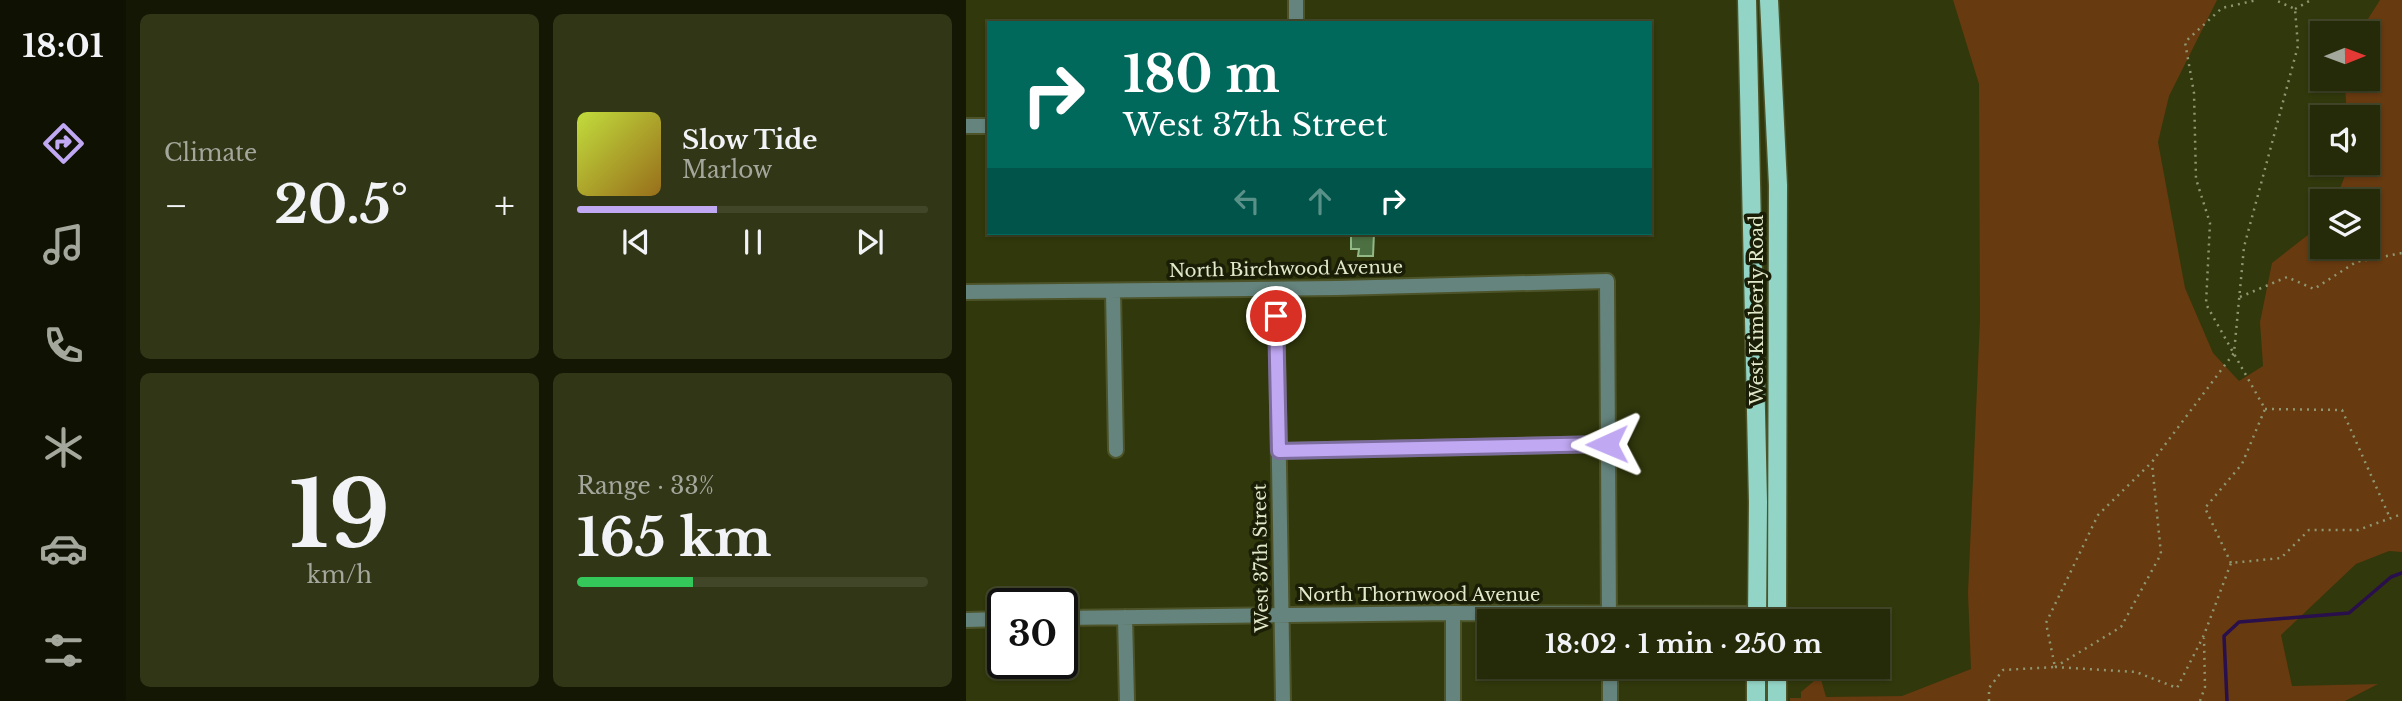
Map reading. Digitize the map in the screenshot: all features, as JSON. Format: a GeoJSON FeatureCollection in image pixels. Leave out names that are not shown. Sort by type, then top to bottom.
{"type":"FeatureCollection","features":[{"type":"Feature","properties":{"kind":"main road","name":"West Kimberly Road"},"geometry":{"type":"LineString","coordinates":[[1748,0],[1758,502],[1757,609]]}},
{"type":"Feature","properties":{"kind":"main road","name":"West Kimberly Road"},"geometry":{"type":"LineString","coordinates":[[1769,0],[1778,185],[1777,609]]}},
{"type":"Feature","properties":{"kind":"main road"},"geometry":{"type":"LineString","coordinates":[[1756,679],[1756,701]]}},
{"type":"Feature","properties":{"kind":"main road"},"geometry":{"type":"LineString","coordinates":[[1777,679],[1777,701]]}},
{"type":"Feature","properties":{"kind":"street"},"geometry":{"type":"LineString","coordinates":[[1296,0],[1296,21]]}},
{"type":"Feature","properties":{"kind":"street"},"geometry":{"type":"LineString","coordinates":[[966,126],[987,126]]}},
{"type":"Feature","properties":{"kind":"street","name":"North Birchwood Avenue"},"geometry":{"type":"LineString","coordinates":[[966,292],[1276,289],[1607,281],[1607,444]]}},
{"type":"Feature","properties":{"kind":"street","name":"West 37th Street"},"geometry":{"type":"LineString","coordinates":[[1276,289],[1283,701]]}},
{"type":"Feature","properties":{"kind":"street"},"geometry":{"type":"LineString","coordinates":[[1112,290],[1116,450]]}},
{"type":"Feature","properties":{"kind":"street"},"geometry":{"type":"LineString","coordinates":[[1279,451],[1607,444],[1609,609]]}},
{"type":"Feature","properties":{"kind":"street"},"geometry":{"type":"LineString","coordinates":[[1453,613],[1453,701]]}},
{"type":"Feature","properties":{"kind":"street","name":"North Thornwood Avenue"},"geometry":{"type":"LineString","coordinates":[[1078,618],[1477,614]]}},
{"type":"Feature","properties":{"kind":"street"},"geometry":{"type":"LineString","coordinates":[[1125,617],[1127,701]]}},
{"type":"Feature","properties":{"kind":"street"},"geometry":{"type":"LineString","coordinates":[[966,620],[987,619]]}},
{"type":"Feature","properties":{"kind":"street"},"geometry":{"type":"LineString","coordinates":[[1610,679],[1610,701]]}},
{"type":"Feature","properties":{"kind":"path"},"geometry":{"type":"LineString","coordinates":[[2257,0],[2222,8],[2185,42],[2194,93],[2196,179],[2210,223],[2206,304],[2266,409]]}},
{"type":"Feature","properties":{"kind":"path"},"geometry":{"type":"LineString","coordinates":[[2275,0],[2295,9]]}},
{"type":"Feature","properties":{"kind":"path"},"geometry":{"type":"LineString","coordinates":[[2295,9],[2311,0]]}},
{"type":"Feature","properties":{"kind":"path"},"geometry":{"type":"LineString","coordinates":[[2055,667],[2046,623],[2098,516],[2152,462],[2234,353],[2244,247],[2298,46],[2295,9]]}},
{"type":"Feature","properties":{"kind":"path"},"geometry":{"type":"LineString","coordinates":[[2240,297],[2287,277],[2314,289],[2356,262],[2402,253]]}},
{"type":"Feature","properties":{"kind":"path"},"geometry":{"type":"LineString","coordinates":[[2266,409],[2342,411],[2390,518]]}},
{"type":"Feature","properties":{"kind":"path"},"geometry":{"type":"LineString","coordinates":[[1989,701],[1989,688],[2003,670],[2055,667],[2136,672],[2178,688],[2204,635],[2231,563],[2205,508],[2242,464],[2266,409]]}},
{"type":"Feature","properties":{"kind":"path"},"geometry":{"type":"LineString","coordinates":[[2055,667],[2121,626],[2161,554],[2152,462]]}},
{"type":"Feature","properties":{"kind":"path"},"geometry":{"type":"LineString","coordinates":[[2231,563],[2281,558],[2309,530],[2358,530],[2402,514]]}},
{"type":"Feature","properties":{"kind":"path"},"geometry":{"type":"LineString","coordinates":[[2200,701],[2205,687],[2204,635]]}},
{"type":"Feature","properties":{"kind":"shaded area"},"geometry":{"type":"Polygon","coordinates":[[[1953,0],[2217,0],[2169,96],[2158,142],[2185,288],[2213,353],[2239,381],[2263,366],[2260,322],[2272,263],[2310,233],[2310,259],[2380,259],[2380,189],[2340,189],[2345,175],[2380,175],[2380,105],[2346,105],[2345,91],[2380,91],[2380,21],[2367,21],[2380,0],[2402,0],[2402,552],[2389,551],[2356,564],[2281,635],[2292,686],[2378,684],[2345,701],[1790,701],[1790,698],[1801,698],[1801,692],[1816,679],[1821,679],[1826,697],[1902,696],[1971,669],[1968,593],[1980,320],[1979,84],[1953,0]]]}},
{"type":"Feature","properties":{"kind":"building"},"geometry":{"type":"Polygon","coordinates":[[[1351,235],[1374,235],[1373,256],[1358,256],[1359,249],[1351,249],[1351,235]]]}},
{"type":"Feature","properties":{"kind":"waterway"},"geometry":{"type":"LineString","coordinates":[[2227,701],[2224,636],[2239,622],[2349,613],[2391,577],[2402,573]]}},
{"type":"Feature","properties":{"kind":"route"},"geometry":{"type":"LineString","coordinates":[[1276,316],[1279,451],[1607,444]]}}]}
